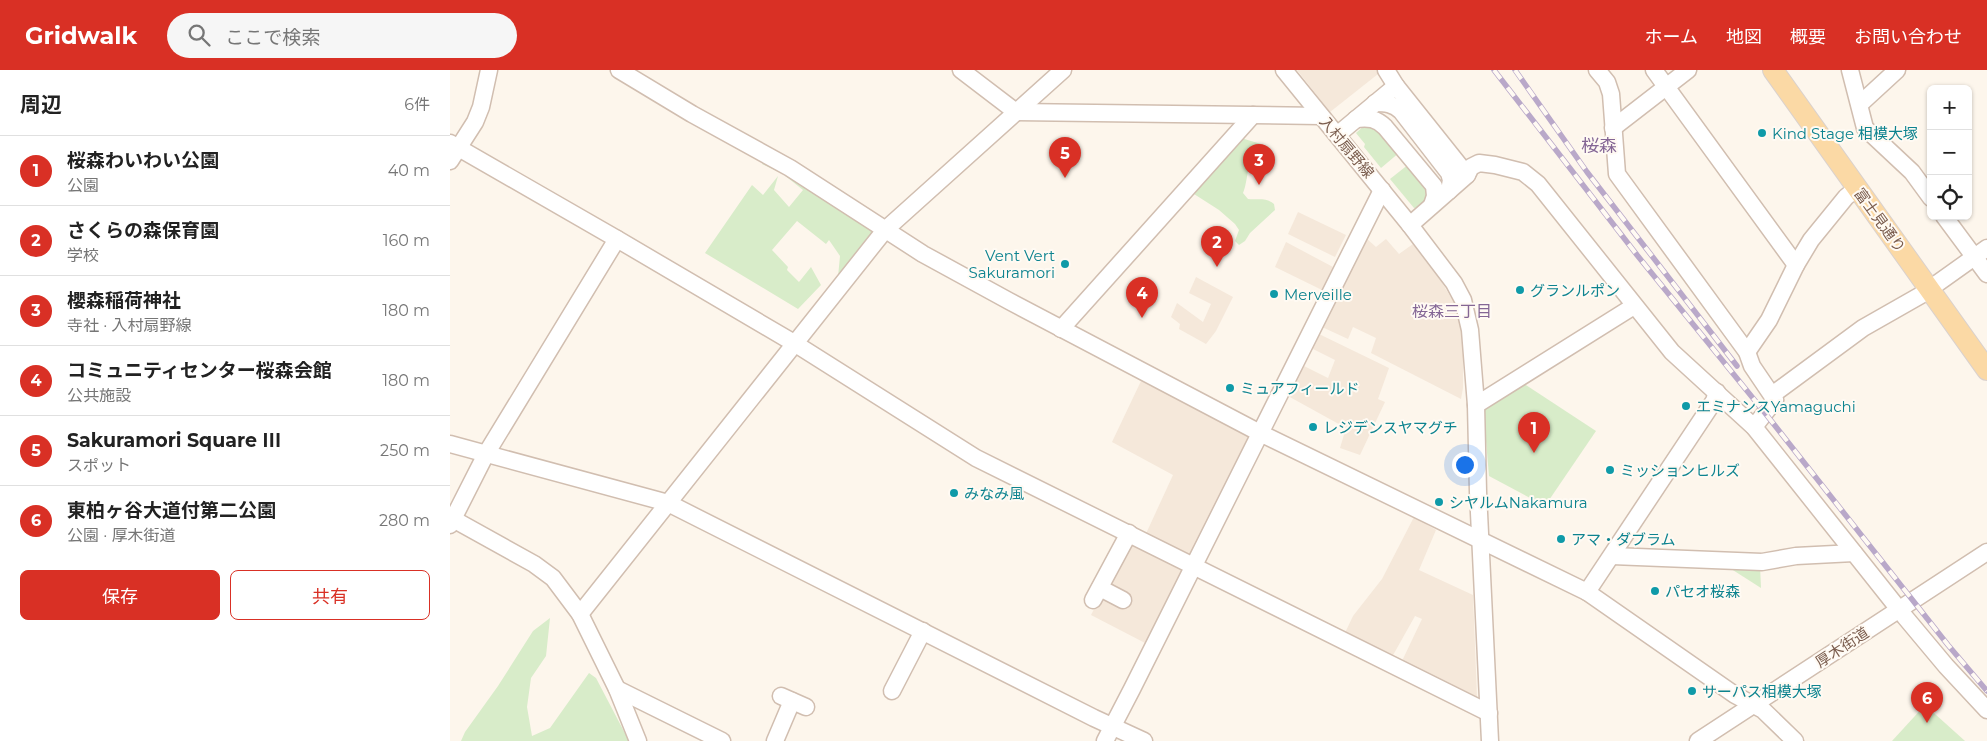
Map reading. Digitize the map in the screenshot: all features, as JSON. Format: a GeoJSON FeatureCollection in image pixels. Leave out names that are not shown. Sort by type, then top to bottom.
{"type":"FeatureCollection","features":[{"type":"Feature","properties":{"kind":"main road","name":"富士見通り"},"geometry":{"type":"LineString","coordinates":[[1773,70],[1987,370]]}},
{"type":"Feature","properties":{"kind":"street"},"geometry":{"type":"LineString","coordinates":[[489,70],[481,107],[453,151],[617,239],[794,344],[976,458],[1489,712]]}},
{"type":"Feature","properties":{"kind":"street"},"geometry":{"type":"LineString","coordinates":[[619,70],[692,114],[790,168],[923,254],[1061,329],[1260,433],[1587,592],[1741,699],[1763,710],[1794,741]]}},
{"type":"Feature","properties":{"kind":"street"},"geometry":{"type":"LineString","coordinates":[[961,70],[1016,112],[1321,116]]}},
{"type":"Feature","properties":{"kind":"street"},"geometry":{"type":"LineString","coordinates":[[580,614],[885,230],[1063,70]]}},
{"type":"Feature","properties":{"kind":"street","name":"入村扇野線"},"geometry":{"type":"LineString","coordinates":[[1284,70],[1410,224],[1454,283],[1463,300],[1470,330],[1476,405],[1490,741]]}},
{"type":"Feature","properties":{"kind":"street"},"geometry":{"type":"LineString","coordinates":[[1386,70],[1396,86],[1467,175]]}},
{"type":"Feature","properties":{"kind":"street"},"geometry":{"type":"LineString","coordinates":[[1597,70],[1607,82],[1611,94],[1617,174],[1747,352],[1752,366],[1775,400],[1754,427]]}},
{"type":"Feature","properties":{"kind":"street"},"geometry":{"type":"LineString","coordinates":[[1654,70],[1796,265]]}},
{"type":"Feature","properties":{"kind":"street"},"geometry":{"type":"LineString","coordinates":[[1613,128],[1688,70]]}},
{"type":"Feature","properties":{"kind":"street"},"geometry":{"type":"LineString","coordinates":[[1850,70],[1865,128],[1912,172],[1927,193]]}},
{"type":"Feature","properties":{"kind":"street"},"geometry":{"type":"LineString","coordinates":[[1860,104],[1897,70]]}},
{"type":"Feature","properties":{"kind":"street"},"geometry":{"type":"LineString","coordinates":[[1337,135],[1396,86]]}},
{"type":"Feature","properties":{"kind":"street"},"geometry":{"type":"LineString","coordinates":[[1366,111],[1385,103],[1401,111],[1449,173],[1451,180],[1441,198]]}},
{"type":"Feature","properties":{"kind":"street"},"geometry":{"type":"LineString","coordinates":[[1366,111],[1370,118],[1378,120],[1385,127],[1434,186],[1435,196],[1441,198]]}},
{"type":"Feature","properties":{"kind":"street"},"geometry":{"type":"LineString","coordinates":[[1061,329],[1253,115]]}},
{"type":"Feature","properties":{"kind":"street"},"geometry":{"type":"LineString","coordinates":[[1410,224],[1467,175],[1471,167],[1479,163],[1519,170],[1531,177],[1672,352],[1754,427],[1899,610],[1946,666],[1987,710]]}},
{"type":"Feature","properties":{"kind":"street"},"geometry":{"type":"LineString","coordinates":[[1747,352],[1769,320],[1796,265],[1811,240],[1846,197],[1857,188]]}},
{"type":"Feature","properties":{"kind":"street"},"geometry":{"type":"LineString","coordinates":[[1104,741],[1132,689],[1382,190]]}},
{"type":"Feature","properties":{"kind":"street"},"geometry":{"type":"LineString","coordinates":[[1948,220],[1981,253],[1987,274]]}},
{"type":"Feature","properties":{"kind":"street"},"geometry":{"type":"LineString","coordinates":[[617,239],[486,454],[452,522],[534,564],[553,578],[580,614],[617,689],[638,741]]}},
{"type":"Feature","properties":{"kind":"street"},"geometry":{"type":"LineString","coordinates":[[1772,395],[1864,328],[1930,289],[1981,253]]}},
{"type":"Feature","properties":{"kind":"street"},"geometry":{"type":"LineString","coordinates":[[1476,405],[1634,306]]}},
{"type":"Feature","properties":{"kind":"street"},"geometry":{"type":"LineString","coordinates":[[1587,592],[1710,408],[1717,392]]}},
{"type":"Feature","properties":{"kind":"street"},"geometry":{"type":"LineString","coordinates":[[450,444],[668,503],[1144,741]]}},
{"type":"Feature","properties":{"kind":"street"},"geometry":{"type":"LineString","coordinates":[[1123,600],[1096,594],[1129,533]]}},
{"type":"Feature","properties":{"kind":"street","name":"厚木街道"},"geometry":{"type":"LineString","coordinates":[[1698,741],[1987,552]]}},
{"type":"Feature","properties":{"kind":"street"},"geometry":{"type":"LineString","coordinates":[[1612,556],[1762,562],[1796,556],[1854,553]]}},
{"type":"Feature","properties":{"kind":"street"},"geometry":{"type":"LineString","coordinates":[[891,691],[923,631]]}},
{"type":"Feature","properties":{"kind":"street"},"geometry":{"type":"LineString","coordinates":[[617,689],[722,741]]}},
{"type":"Feature","properties":{"kind":"street"},"geometry":{"type":"LineString","coordinates":[[776,741],[793,701]]}},
{"type":"Feature","properties":{"kind":"shaded area"},"geometry":{"type":"Polygon","coordinates":[[[1297,70],[1379,70],[1378,74],[1330,112],[1297,70]]]}},
{"type":"Feature","properties":{"kind":"shaded area"},"geometry":{"type":"Polygon","coordinates":[[[1298,212],[1346,235],[1335,257],[1288,234],[1298,212]]]}},
{"type":"Feature","properties":{"kind":"shaded area"},"geometry":{"type":"Polygon","coordinates":[[[1367,239],[1376,247],[1386,239],[1399,254],[1413,244],[1441,281],[1456,306],[1463,341],[1463,388],[1461,399],[1371,353],[1376,338],[1353,327],[1348,339],[1322,327],[1356,252],[1367,239]]]}},
{"type":"Feature","properties":{"kind":"shaded area"},"geometry":{"type":"Polygon","coordinates":[[[1286,242],[1333,267],[1322,290],[1275,267],[1286,242]]]}},
{"type":"Feature","properties":{"kind":"shaded area"},"geometry":{"type":"Polygon","coordinates":[[[1196,277],[1233,297],[1216,331],[1206,344],[1179,329],[1180,324],[1171,317],[1177,303],[1203,322],[1211,304],[1189,293],[1196,277]]]}},
{"type":"Feature","properties":{"kind":"shaded area"},"geometry":{"type":"Polygon","coordinates":[[[1319,334],[1389,368],[1378,399],[1385,402],[1360,455],[1340,448],[1346,428],[1288,396],[1304,366],[1328,378],[1335,360],[1309,347],[1319,334]]]}},
{"type":"Feature","properties":{"kind":"shaded area"},"geometry":{"type":"Polygon","coordinates":[[[1141,381],[1254,436],[1192,560],[1144,538],[1173,475],[1112,442],[1141,381]]]}},
{"type":"Feature","properties":{"kind":"shaded area"},"geometry":{"type":"Polygon","coordinates":[[[1414,517],[1436,530],[1419,570],[1473,595],[1477,697],[1402,661],[1422,619],[1415,616],[1392,657],[1344,635],[1353,616],[1382,579],[1414,517]]]}},
{"type":"Feature","properties":{"kind":"shaded area"},"geometry":{"type":"Polygon","coordinates":[[[1128,543],[1189,569],[1147,644],[1091,615],[1128,543]]]}},
{"type":"Feature","properties":{"kind":"green space"},"geometry":{"type":"Polygon","coordinates":[[[1371,124],[1400,152],[1381,168],[1364,147],[1365,144],[1356,133],[1365,125],[1371,124]]]}},
{"type":"Feature","properties":{"kind":"green space"},"geometry":{"type":"Polygon","coordinates":[[[1241,138],[1261,144],[1262,151],[1251,160],[1243,193],[1248,199],[1271,202],[1274,204],[1275,210],[1239,245],[1235,241],[1239,230],[1235,224],[1219,210],[1194,194],[1194,185],[1241,138]]]}},
{"type":"Feature","properties":{"kind":"green space"},"geometry":{"type":"Polygon","coordinates":[[[764,158],[876,230],[838,277],[840,256],[829,240],[826,244],[797,221],[772,250],[799,282],[811,267],[821,285],[798,309],[705,253],[752,185],[763,195],[778,176],[774,190],[789,207],[803,190],[783,174],[762,164],[764,158]]]}},
{"type":"Feature","properties":{"kind":"green space"},"geometry":{"type":"Polygon","coordinates":[[[1409,164],[1427,187],[1428,201],[1421,207],[1414,208],[1390,179],[1409,164]]]}},
{"type":"Feature","properties":{"kind":"green space"},"geometry":{"type":"Polygon","coordinates":[[[1523,383],[1596,431],[1545,506],[1489,476],[1483,406],[1523,383]]]}},
{"type":"Feature","properties":{"kind":"green space"},"geometry":{"type":"Polygon","coordinates":[[[1725,565],[1760,565],[1761,588],[1725,565]]]}},
{"type":"Feature","properties":{"kind":"green space"},"geometry":{"type":"Polygon","coordinates":[[[550,618],[546,656],[531,678],[527,707],[532,736],[550,728],[589,673],[596,678],[629,741],[461,741],[465,732],[498,686],[533,631],[550,618]]]}},
{"type":"Feature","properties":{"kind":"green space"},"geometry":{"type":"Polygon","coordinates":[[[1925,705],[1965,741],[1892,741],[1925,705]]]}},
{"type":"Feature","properties":{"kind":"railway"},"geometry":{"type":"LineString","coordinates":[[1494,70],[1637,255],[1765,413],[1948,645],[1987,691]]}},
{"type":"Feature","properties":{"kind":"railway"},"geometry":{"type":"LineString","coordinates":[[1515,70],[1587,172],[1737,366]]}},
{"type":"Feature","properties":{"kind":"place","name":"Kind Stage 相模大塚"},"geometry":{"type":"Point","coordinates":[1762,133]}},
{"type":"Feature","properties":{"kind":"place","name":"Sakuramori Square Ⅲ"},"geometry":{"type":"Point","coordinates":[1065,178]}},
{"type":"Feature","properties":{"kind":"place","name":"櫻森稲荷神社"},"geometry":{"type":"Point","coordinates":[1259,185]}},
{"type":"Feature","properties":{"kind":"place","name":"Vent Vert Sakuramori"},"geometry":{"type":"Point","coordinates":[1065,264]}},
{"type":"Feature","properties":{"kind":"place","name":"さくらの森保育園"},"geometry":{"type":"Point","coordinates":[1217,267]}},
{"type":"Feature","properties":{"kind":"place","name":"グランルポン"},"geometry":{"type":"Point","coordinates":[1520,290]}},
{"type":"Feature","properties":{"kind":"place","name":"Merveille"},"geometry":{"type":"Point","coordinates":[1274,294]}},
{"type":"Feature","properties":{"kind":"place","name":"コミュニティセンター桜森会館"},"geometry":{"type":"Point","coordinates":[1142,318]}},
{"type":"Feature","properties":{"kind":"place","name":"ミュアフィールド"},"geometry":{"type":"Point","coordinates":[1230,388]}},
{"type":"Feature","properties":{"kind":"place","name":"エミナンスYamaguchi"},"geometry":{"type":"Point","coordinates":[1686,406]}},
{"type":"Feature","properties":{"kind":"place","name":"レジデンスヤマグチ"},"geometry":{"type":"Point","coordinates":[1313,427]}},
{"type":"Feature","properties":{"kind":"place","name":"桜森わいわい公園"},"geometry":{"type":"Point","coordinates":[1534,453]}},
{"type":"Feature","properties":{"kind":"place","name":"ミッションヒルズ"},"geometry":{"type":"Point","coordinates":[1610,470]}},
{"type":"Feature","properties":{"kind":"place","name":"みなみ風"},"geometry":{"type":"Point","coordinates":[954,493]}},
{"type":"Feature","properties":{"kind":"place","name":"シヤルムNakamura"},"geometry":{"type":"Point","coordinates":[1439,502]}},
{"type":"Feature","properties":{"kind":"place","name":"アマ・ダブラム"},"geometry":{"type":"Point","coordinates":[1561,539]}},
{"type":"Feature","properties":{"kind":"place","name":"パセオ桜森"},"geometry":{"type":"Point","coordinates":[1655,591]}},
{"type":"Feature","properties":{"kind":"place","name":"サーパス相模大塚"},"geometry":{"type":"Point","coordinates":[1692,691]}},
{"type":"Feature","properties":{"kind":"place","name":"東柏ヶ谷大道付第二公園"},"geometry":{"type":"Point","coordinates":[1927,723]}},
{"type":"Feature","properties":{"kind":"district","name":"桜森"},"geometry":{"type":"Point","coordinates":[1599,146]}},
{"type":"Feature","properties":{"kind":"district","name":"桜森三丁目"},"geometry":{"type":"Point","coordinates":[1452,311]}}]}
